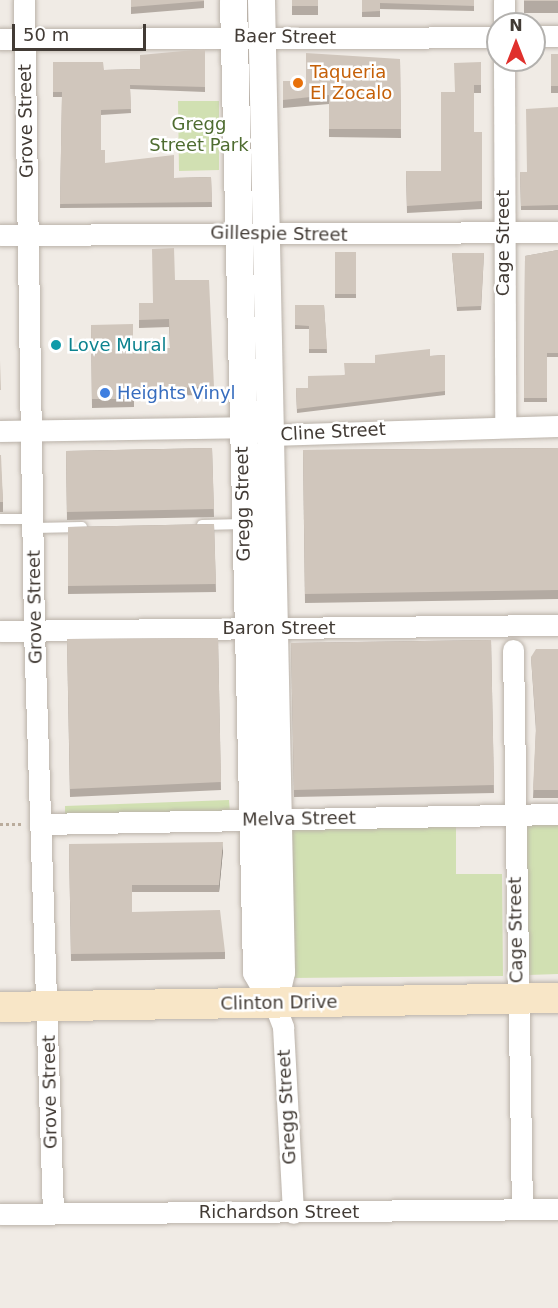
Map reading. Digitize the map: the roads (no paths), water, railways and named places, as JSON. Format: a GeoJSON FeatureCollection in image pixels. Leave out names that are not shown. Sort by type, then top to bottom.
{"type":"FeatureCollection","features":[{"type":"Feature","properties":{"kind":"main road","name":"Clinton Drive"},"geometry":{"type":"LineString","coordinates":[[0,1007],[558,998]]}},
{"type":"Feature","properties":{"kind":"street","name":"Grove Street"},"geometry":{"type":"LineString","coordinates":[[24,0],[34,430],[34,631],[53,1213]]}},
{"type":"Feature","properties":{"kind":"street","name":"Gregg Street"},"geometry":{"type":"LineString","coordinates":[[233,0],[246,628],[256,972],[274,1003],[283,1027],[293,1213]]}},
{"type":"Feature","properties":{"kind":"street","name":"Gregg Street"},"geometry":{"type":"LineString","coordinates":[[261,0],[276,628],[281,972],[274,1003]]}},
{"type":"Feature","properties":{"kind":"street","name":"Baer Street"},"geometry":{"type":"LineString","coordinates":[[0,39],[234,36],[261,39],[486,37]]}},
{"type":"Feature","properties":{"kind":"street","name":"Cage Street"},"geometry":{"type":"LineString","coordinates":[[504,72],[502,232],[505,425]]}},
{"type":"Feature","properties":{"kind":"street","name":"Gillespie Street"},"geometry":{"type":"LineString","coordinates":[[0,235],[237,233],[265,236],[558,232]]}},
{"type":"Feature","properties":{"kind":"street","name":"Cline Street"},"geometry":{"type":"LineString","coordinates":[[0,430],[242,427],[271,435],[505,425],[558,426]]}},
{"type":"Feature","properties":{"kind":"street","name":"Baron Street"},"geometry":{"type":"LineString","coordinates":[[0,631],[558,625]]}},
{"type":"Feature","properties":{"kind":"street","name":"Cage Street"},"geometry":{"type":"LineString","coordinates":[[513,650],[522,1209]]}},
{"type":"Feature","properties":{"kind":"street","name":"Melva Street"},"geometry":{"type":"LineString","coordinates":[[41,824],[558,814]]}},
{"type":"Feature","properties":{"kind":"street","name":"Richardson Street"},"geometry":{"type":"LineString","coordinates":[[0,1214],[558,1209]]}},
{"type":"Feature","properties":{"kind":"lane"},"geometry":{"type":"LineString","coordinates":[[0,519],[94,527]]}},
{"type":"Feature","properties":{"kind":"lane"},"geometry":{"type":"LineString","coordinates":[[189,525],[244,525]]}},
{"type":"Feature","properties":{"kind":"place","name":"Taqueria El Zocalo"},"geometry":{"type":"Point","coordinates":[298,83]}},
{"type":"Feature","properties":{"kind":"place","name":"Love Mural"},"geometry":{"type":"Point","coordinates":[56,345]}},
{"type":"Feature","properties":{"kind":"place","name":"Heights Vinyl"},"geometry":{"type":"Point","coordinates":[105,393]}},
{"type":"Feature","properties":{"kind":"park label","name":"Gregg Street Park"},"geometry":{"type":"Point","coordinates":[199,135]}}]}
